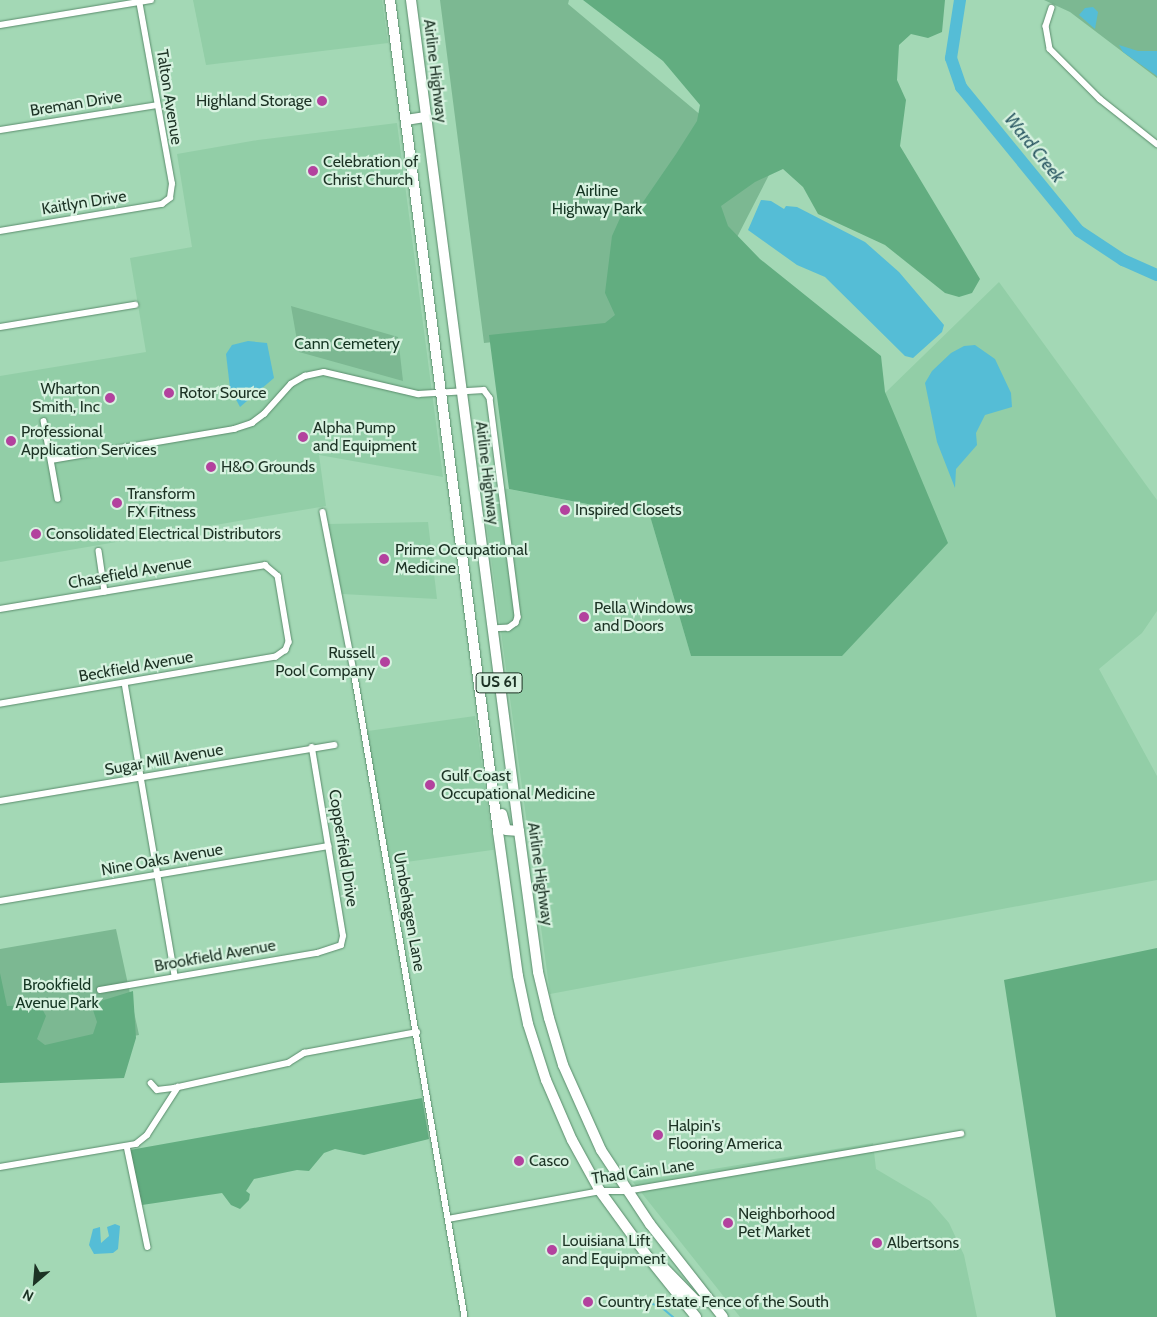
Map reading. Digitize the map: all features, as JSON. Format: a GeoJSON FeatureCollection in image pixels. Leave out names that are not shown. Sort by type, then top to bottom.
{"type":"FeatureCollection","features":[{"type":"Feature","properties":{"kind":"highway","name":"US 61"},"geometry":{"type":"LineString","coordinates":[[390,0],[518,976],[528,1024],[546,1080],[572,1140],[600,1191],[618,1218],[696,1317]]}},
{"type":"Feature","properties":{"kind":"highway","name":"Airline Highway"},"geometry":{"type":"LineString","coordinates":[[411,0],[538,972],[562,1065],[582,1112],[626,1191],[723,1317]]}},
{"type":"Feature","properties":{"kind":"highway"},"geometry":{"type":"LineString","coordinates":[[406,120],[426,117]]}},
{"type":"Feature","properties":{"kind":"highway"},"geometry":{"type":"LineString","coordinates":[[480,685],[491,731],[504,825],[508,832],[519,831]]}},
{"type":"Feature","properties":{"kind":"highway"},"geometry":{"type":"LineString","coordinates":[[618,1218],[690,1296],[701,1303],[710,1302]]}},
{"type":"Feature","properties":{"kind":"street"},"geometry":{"type":"LineString","coordinates":[[0,25],[151,0]]}},
{"type":"Feature","properties":{"kind":"street","name":"Talton Avenue"},"geometry":{"type":"LineString","coordinates":[[139,1],[172,184],[170,198]]}},
{"type":"Feature","properties":{"kind":"street"},"geometry":{"type":"LineString","coordinates":[[1052,8],[1046,26],[1050,49],[1100,99],[1157,144]]}},
{"type":"Feature","properties":{"kind":"street","name":"Breman Drive"},"geometry":{"type":"LineString","coordinates":[[0,130],[157,104]]}},
{"type":"Feature","properties":{"kind":"street","name":"Kaitlyn Drive"},"geometry":{"type":"LineString","coordinates":[[0,231],[162,204],[170,198]]}},
{"type":"Feature","properties":{"kind":"street"},"geometry":{"type":"LineString","coordinates":[[0,328],[135,305]]}},
{"type":"Feature","properties":{"kind":"street"},"geometry":{"type":"LineString","coordinates":[[51,460],[234,429],[252,423],[264,414],[291,384],[305,376],[324,372],[341,373],[418,394],[484,390],[490,398],[518,617],[516,623],[509,628],[492,629]]}},
{"type":"Feature","properties":{"kind":"street"},"geometry":{"type":"LineString","coordinates":[[44,420],[58,500]]}},
{"type":"Feature","properties":{"kind":"street","name":"Umbehagen Lane"},"geometry":{"type":"LineString","coordinates":[[323,512],[354,671],[465,1317]]}},
{"type":"Feature","properties":{"kind":"street"},"geometry":{"type":"LineString","coordinates":[[99,550],[105,592]]}},
{"type":"Feature","properties":{"kind":"street","name":"Chasefield Avenue"},"geometry":{"type":"LineString","coordinates":[[0,610],[265,565],[278,576],[288,639],[286,650],[276,657]]}},
{"type":"Feature","properties":{"kind":"street","name":"Beckfield Avenue"},"geometry":{"type":"LineString","coordinates":[[0,704],[276,657]]}},
{"type":"Feature","properties":{"kind":"street"},"geometry":{"type":"LineString","coordinates":[[125,683],[175,977]]}},
{"type":"Feature","properties":{"kind":"street","name":"Sugar Mill Avenue"},"geometry":{"type":"LineString","coordinates":[[0,802],[334,745]]}},
{"type":"Feature","properties":{"kind":"street","name":"Copperfield Drive"},"geometry":{"type":"LineString","coordinates":[[312,748],[343,936],[335,950]]}},
{"type":"Feature","properties":{"kind":"street","name":"Nine Oaks Avenue"},"geometry":{"type":"LineString","coordinates":[[0,901],[328,846]]}},
{"type":"Feature","properties":{"kind":"street","name":"Brookfield Avenue"},"geometry":{"type":"LineString","coordinates":[[100,990],[335,950]]}},
{"type":"Feature","properties":{"kind":"street"},"geometry":{"type":"LineString","coordinates":[[151,1084],[157,1090],[178,1087],[288,1063],[304,1053],[417,1032]]}},
{"type":"Feature","properties":{"kind":"street"},"geometry":{"type":"LineString","coordinates":[[0,1167],[127,1146],[147,1135],[178,1087]]}},
{"type":"Feature","properties":{"kind":"street","name":"Thad Cain Lane"},"geometry":{"type":"LineString","coordinates":[[448,1219],[600,1191],[626,1191],[961,1134]]}},
{"type":"Feature","properties":{"kind":"street"},"geometry":{"type":"LineString","coordinates":[[127,1146],[148,1247]]}},
{"type":"Feature","properties":{"kind":"shaded area"},"geometry":{"type":"Polygon","coordinates":[[[193,0],[382,0],[388,43],[206,65],[193,0]]]}},
{"type":"Feature","properties":{"kind":"shaded area"},"geometry":{"type":"Polygon","coordinates":[[[583,0],[945,0],[942,32],[928,38],[911,34],[899,45],[897,80],[906,100],[900,146],[980,279],[972,293],[959,297],[945,293],[885,245],[818,214],[803,187],[783,169],[755,182],[721,206],[728,226],[760,259],[881,356],[885,392],[948,543],[842,656],[691,656],[650,516],[509,489],[489,335],[605,323],[615,315],[605,293],[612,236],[621,216],[641,205],[676,154],[697,121],[700,105],[663,61],[583,0]]]}},
{"type":"Feature","properties":{"kind":"shaded area"},"geometry":{"type":"Polygon","coordinates":[[[397,123],[443,477],[319,455],[326,506],[0,562],[0,376],[146,352],[130,258],[192,247],[177,154],[258,140],[397,123]]]}},
{"type":"Feature","properties":{"kind":"shaded area"},"geometry":{"type":"Polygon","coordinates":[[[999,282],[1157,500],[1157,611],[1142,633],[1099,669],[1157,776],[1157,880],[550,994],[481,484],[650,516],[691,656],[885,393],[999,282]]]}},
{"type":"Feature","properties":{"kind":"shaded area","name":"Prime Occupational Medicine"},"geometry":{"type":"Polygon","coordinates":[[[428,522],[437,599],[342,594],[328,524],[428,522]]]}},
{"type":"Feature","properties":{"kind":"shaded area","name":"Gulf Coast Occupational Medicine"},"geometry":{"type":"Polygon","coordinates":[[[475,716],[494,850],[385,865],[366,731],[475,716]]]}},
{"type":"Feature","properties":{"kind":"shaded area"},"geometry":{"type":"Polygon","coordinates":[[[1157,948],[1157,1317],[1056,1317],[1004,980],[1157,948]]]}},
{"type":"Feature","properties":{"kind":"shaded area"},"geometry":{"type":"Polygon","coordinates":[[[0,973],[7,1006],[40,1005],[46,1016],[37,1039],[45,1045],[93,1034],[97,1022],[91,1004],[133,991],[136,1038],[124,1078],[0,1083],[0,973]]]}},
{"type":"Feature","properties":{"kind":"shaded area"},"geometry":{"type":"Polygon","coordinates":[[[422,1098],[429,1139],[364,1155],[335,1149],[324,1153],[309,1171],[297,1170],[254,1179],[246,1191],[250,1194],[249,1200],[240,1209],[231,1205],[222,1193],[142,1205],[130,1150],[422,1098]]]}},
{"type":"Feature","properties":{"kind":"shaded area"},"geometry":{"type":"Polygon","coordinates":[[[873,1143],[876,1169],[930,1201],[949,1223],[964,1255],[977,1317],[740,1317],[633,1182],[873,1143]]]}},
{"type":"Feature","properties":{"kind":"green space","name":"Airline Highway Park"},"geometry":{"type":"Polygon","coordinates":[[[440,0],[569,0],[568,4],[770,173],[694,321],[484,343],[440,0]]]}},
{"type":"Feature","properties":{"kind":"green space"},"geometry":{"type":"Polygon","coordinates":[[[1044,0],[1157,0],[1157,78],[1070,12],[1044,0]]]}},
{"type":"Feature","properties":{"kind":"green space","name":"Cann Cemetery"},"geometry":{"type":"Polygon","coordinates":[[[291,306],[398,337],[403,381],[299,352],[291,306]]]}},
{"type":"Feature","properties":{"kind":"green space","name":"Brookfield Avenue Park"},"geometry":{"type":"Polygon","coordinates":[[[116,929],[139,1035],[11,1058],[0,1005],[0,949],[116,929]]]}},
{"type":"Feature","properties":{"kind":"water"},"geometry":{"type":"Polygon","coordinates":[[[1093,7],[1098,12],[1095,29],[1079,15],[1085,8],[1093,7]]]}},
{"type":"Feature","properties":{"kind":"water"},"geometry":{"type":"Polygon","coordinates":[[[1119,45],[1138,51],[1157,51],[1157,76],[1123,52],[1119,45]]]}},
{"type":"Feature","properties":{"kind":"water"},"geometry":{"type":"Polygon","coordinates":[[[761,200],[771,201],[784,209],[786,206],[797,207],[865,242],[899,272],[944,325],[942,332],[913,358],[905,356],[825,277],[797,265],[748,230],[761,200]]]}},
{"type":"Feature","properties":{"kind":"water"},"geometry":{"type":"Polygon","coordinates":[[[248,341],[267,343],[274,378],[240,407],[230,388],[226,354],[232,345],[248,341]]]}},
{"type":"Feature","properties":{"kind":"water"},"geometry":{"type":"Polygon","coordinates":[[[975,345],[995,359],[1011,393],[1012,407],[985,415],[976,433],[977,445],[956,469],[955,488],[937,442],[925,383],[932,371],[951,353],[964,346],[975,345]]]}},
{"type":"Feature","properties":{"kind":"water"},"geometry":{"type":"Polygon","coordinates":[[[115,1224],[120,1226],[118,1249],[113,1253],[94,1254],[89,1245],[93,1229],[100,1227],[101,1243],[109,1236],[107,1227],[115,1224]]]}},
{"type":"Feature","properties":{"kind":"waterway","name":"Ward Creek"},"geometry":{"type":"LineString","coordinates":[[960,0],[951,58],[961,87],[1079,231],[1123,260],[1157,275]]}},
{"type":"Feature","properties":{"kind":"waterway"},"geometry":{"type":"LineString","coordinates":[[639,1299],[661,1307],[673,1317]]}},
{"type":"Feature","properties":{"kind":"place","name":"Highland Storage"},"geometry":{"type":"Point","coordinates":[322,101]}},
{"type":"Feature","properties":{"kind":"place","name":"Celebration of Christ Church"},"geometry":{"type":"Point","coordinates":[313,171]}},
{"type":"Feature","properties":{"kind":"place","name":"Rotor Source"},"geometry":{"type":"Point","coordinates":[169,393]}},
{"type":"Feature","properties":{"kind":"place","name":"Wharton Smith, Inc"},"geometry":{"type":"Point","coordinates":[110,398]}},
{"type":"Feature","properties":{"kind":"place","name":"Alpha Pump and Equipment"},"geometry":{"type":"Point","coordinates":[303,437]}},
{"type":"Feature","properties":{"kind":"place","name":"Professional Application Services"},"geometry":{"type":"Point","coordinates":[11,441]}},
{"type":"Feature","properties":{"kind":"place","name":"H&O Grounds"},"geometry":{"type":"Point","coordinates":[211,467]}},
{"type":"Feature","properties":{"kind":"place","name":"Transform FX Fitness"},"geometry":{"type":"Point","coordinates":[117,503]}},
{"type":"Feature","properties":{"kind":"place","name":"Inspired Closets"},"geometry":{"type":"Point","coordinates":[565,510]}},
{"type":"Feature","properties":{"kind":"place","name":"Consolidated Electrical Distributors"},"geometry":{"type":"Point","coordinates":[36,534]}},
{"type":"Feature","properties":{"kind":"place","name":"Prime Occupational Medicine"},"geometry":{"type":"Point","coordinates":[384,559]}},
{"type":"Feature","properties":{"kind":"place","name":"Pella Windows and Doors"},"geometry":{"type":"Point","coordinates":[584,617]}},
{"type":"Feature","properties":{"kind":"place","name":"Russell Pool Company"},"geometry":{"type":"Point","coordinates":[385,662]}},
{"type":"Feature","properties":{"kind":"place","name":"Gulf Coast Occupational Medicine"},"geometry":{"type":"Point","coordinates":[430,785]}},
{"type":"Feature","properties":{"kind":"place","name":"Halpin's Flooring America"},"geometry":{"type":"Point","coordinates":[658,1135]}},
{"type":"Feature","properties":{"kind":"place","name":"Casco"},"geometry":{"type":"Point","coordinates":[519,1161]}},
{"type":"Feature","properties":{"kind":"place","name":"Neighborhood Pet Market"},"geometry":{"type":"Point","coordinates":[728,1223]}},
{"type":"Feature","properties":{"kind":"place","name":"Albertsons"},"geometry":{"type":"Point","coordinates":[877,1243]}},
{"type":"Feature","properties":{"kind":"place","name":"Louisiana Lift and Equipment"},"geometry":{"type":"Point","coordinates":[552,1250]}},
{"type":"Feature","properties":{"kind":"place","name":"Country Estate Fence of the South"},"geometry":{"type":"Point","coordinates":[588,1302]}}]}
